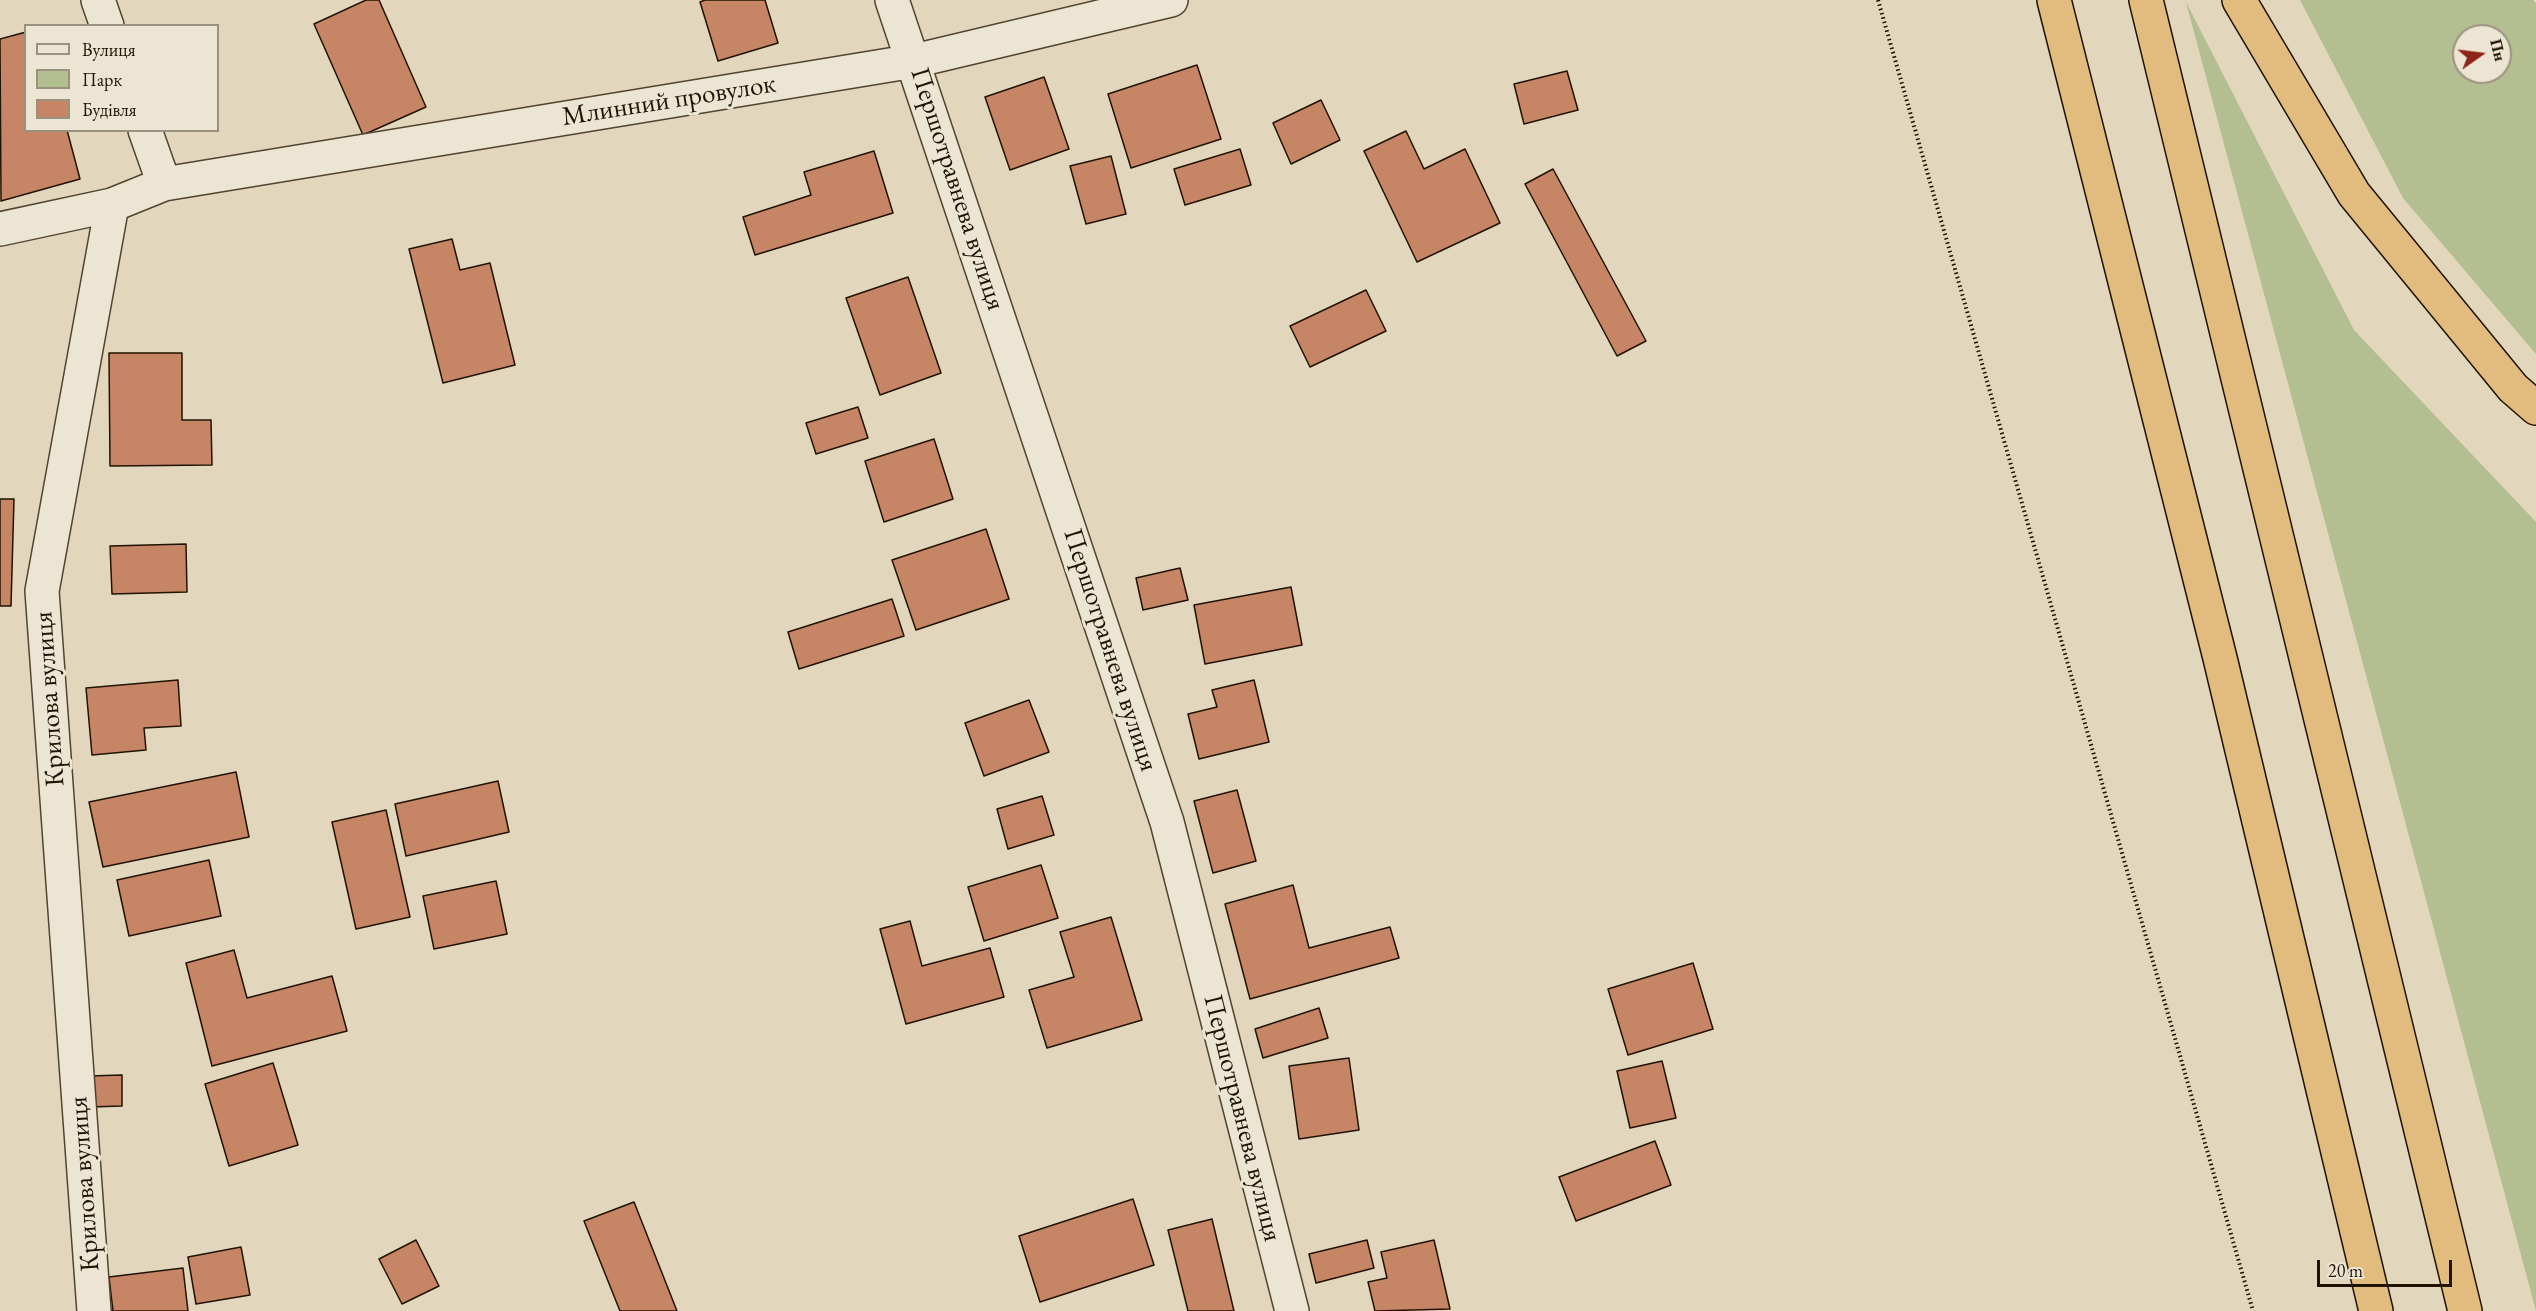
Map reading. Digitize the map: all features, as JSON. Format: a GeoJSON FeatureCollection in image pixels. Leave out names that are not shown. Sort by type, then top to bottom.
{"type":"FeatureCollection","features":[{"type":"Feature","properties":{"kind":"highway"},"geometry":{"type":"LineString","coordinates":[[2054,0],[2220,658],[2376,1311]]}},
{"type":"Feature","properties":{"kind":"highway"},"geometry":{"type":"LineString","coordinates":[[2146,0],[2465,1311]]}},
{"type":"Feature","properties":{"kind":"highway"},"geometry":{"type":"LineString","coordinates":[[2239,0],[2354,194],[2513,388],[2536,408]]}},
{"type":"Feature","properties":{"kind":"highway"},"geometry":{"type":"LineString","coordinates":[[2220,658],[2354,1311]]}},
{"type":"Feature","properties":{"kind":"street"},"geometry":{"type":"LineString","coordinates":[[98,0],[106,24]]}},
{"type":"Feature","properties":{"kind":"street","name":"Першотравнева вулиця"},"geometry":{"type":"LineString","coordinates":[[892,0],[1167,822],[1292,1311]]}},
{"type":"Feature","properties":{"kind":"street","name":"Млинний провулок"},"geometry":{"type":"LineString","coordinates":[[164,184],[914,61],[1172,0]]}},
{"type":"Feature","properties":{"kind":"street"},"geometry":{"type":"LineString","coordinates":[[0,229],[112,205],[164,184],[146,132]]}},
{"type":"Feature","properties":{"kind":"street","name":"Крилова вулиця"},"geometry":{"type":"LineString","coordinates":[[94,1311],[42,591],[112,205]]}},
{"type":"Feature","properties":{"kind":"path"},"geometry":{"type":"LineString","coordinates":[[1878,0],[2253,1311]]}},
{"type":"Feature","properties":{"kind":"green space"},"geometry":{"type":"Polygon","coordinates":[[[2300,0],[2533,0],[2536,3],[2536,354],[2403,198],[2300,0]]]}},
{"type":"Feature","properties":{"kind":"green space"},"geometry":{"type":"Polygon","coordinates":[[[2186,2],[2354,330],[2536,522],[2536,1311],[2186,2]]]}},
{"type":"Feature","properties":{"kind":"building"},"geometry":{"type":"Polygon","coordinates":[[[366,0],[379,0],[426,107],[363,135],[314,24],[366,0]]]}},
{"type":"Feature","properties":{"kind":"building"},"geometry":{"type":"Polygon","coordinates":[[[705,0],[765,0],[778,43],[718,61],[700,2],[705,0]]]}},
{"type":"Feature","properties":{"kind":"building"},"geometry":{"type":"Polygon","coordinates":[[[24,33],[24,132],[68,132],[80,179],[1,201],[0,39],[24,33]]]}},
{"type":"Feature","properties":{"kind":"building"},"geometry":{"type":"Polygon","coordinates":[[[1197,65],[1221,139],[1131,168],[1108,94],[1197,65]]]}},
{"type":"Feature","properties":{"kind":"building"},"geometry":{"type":"Polygon","coordinates":[[[1567,71],[1578,110],[1524,124],[1514,84],[1567,71]]]}},
{"type":"Feature","properties":{"kind":"building"},"geometry":{"type":"Polygon","coordinates":[[[1044,77],[1069,149],[1010,170],[985,97],[1044,77]]]}},
{"type":"Feature","properties":{"kind":"building"},"geometry":{"type":"Polygon","coordinates":[[[1321,100],[1340,140],[1291,164],[1273,123],[1321,100]]]}},
{"type":"Feature","properties":{"kind":"building"},"geometry":{"type":"Polygon","coordinates":[[[1406,131],[1424,169],[1465,149],[1500,223],[1417,262],[1364,151],[1406,131]]]}},
{"type":"Feature","properties":{"kind":"building"},"geometry":{"type":"Polygon","coordinates":[[[1240,149],[1251,185],[1185,205],[1174,169],[1240,149]]]}},
{"type":"Feature","properties":{"kind":"building"},"geometry":{"type":"Polygon","coordinates":[[[874,151],[893,213],[755,255],[743,217],[811,195],[804,172],[874,151]]]}},
{"type":"Feature","properties":{"kind":"building"},"geometry":{"type":"Polygon","coordinates":[[[1111,156],[1126,214],[1086,224],[1070,166],[1111,156]]]}},
{"type":"Feature","properties":{"kind":"building"},"geometry":{"type":"Polygon","coordinates":[[[1553,169],[1646,341],[1617,356],[1525,184],[1553,169]]]}},
{"type":"Feature","properties":{"kind":"building"},"geometry":{"type":"Polygon","coordinates":[[[452,239],[460,270],[490,263],[515,365],[443,383],[409,249],[452,239]]]}},
{"type":"Feature","properties":{"kind":"building"},"geometry":{"type":"Polygon","coordinates":[[[908,277],[941,373],[880,395],[846,298],[908,277]]]}},
{"type":"Feature","properties":{"kind":"building"},"geometry":{"type":"Polygon","coordinates":[[[1366,290],[1386,331],[1310,367],[1290,326],[1366,290]]]}},
{"type":"Feature","properties":{"kind":"building"},"geometry":{"type":"Polygon","coordinates":[[[109,353],[182,353],[182,420],[211,420],[212,465],[110,466],[109,353]]]}},
{"type":"Feature","properties":{"kind":"building"},"geometry":{"type":"Polygon","coordinates":[[[858,407],[868,438],[816,454],[806,423],[858,407]]]}},
{"type":"Feature","properties":{"kind":"building"},"geometry":{"type":"Polygon","coordinates":[[[934,439],[953,499],[884,522],[865,461],[934,439]]]}},
{"type":"Feature","properties":{"kind":"building"},"geometry":{"type":"Polygon","coordinates":[[[0,499],[14,499],[11,606],[0,606],[0,499]]]}},
{"type":"Feature","properties":{"kind":"building"},"geometry":{"type":"Polygon","coordinates":[[[986,529],[1009,599],[916,630],[892,560],[986,529]]]}},
{"type":"Feature","properties":{"kind":"building"},"geometry":{"type":"Polygon","coordinates":[[[186,544],[187,592],[112,594],[110,546],[186,544]]]}},
{"type":"Feature","properties":{"kind":"building"},"geometry":{"type":"Polygon","coordinates":[[[1180,568],[1188,600],[1143,610],[1136,578],[1180,568]]]}},
{"type":"Feature","properties":{"kind":"building"},"geometry":{"type":"Polygon","coordinates":[[[1291,587],[1302,645],[1205,664],[1194,605],[1291,587]]]}},
{"type":"Feature","properties":{"kind":"building"},"geometry":{"type":"Polygon","coordinates":[[[892,599],[904,636],[799,669],[788,632],[892,599]]]}},
{"type":"Feature","properties":{"kind":"building"},"geometry":{"type":"Polygon","coordinates":[[[178,680],[181,726],[144,728],[146,750],[92,755],[86,688],[178,680]]]}},
{"type":"Feature","properties":{"kind":"building"},"geometry":{"type":"Polygon","coordinates":[[[1254,680],[1269,742],[1199,759],[1188,714],[1217,707],[1212,690],[1254,680]]]}},
{"type":"Feature","properties":{"kind":"building"},"geometry":{"type":"Polygon","coordinates":[[[1029,700],[1049,752],[984,776],[965,723],[1029,700]]]}},
{"type":"Feature","properties":{"kind":"building"},"geometry":{"type":"Polygon","coordinates":[[[236,772],[249,837],[103,867],[89,802],[236,772]]]}},
{"type":"Feature","properties":{"kind":"building"},"geometry":{"type":"Polygon","coordinates":[[[498,781],[509,832],[406,856],[395,804],[498,781]]]}},
{"type":"Feature","properties":{"kind":"building"},"geometry":{"type":"Polygon","coordinates":[[[1237,790],[1256,861],[1213,873],[1194,801],[1237,790]]]}},
{"type":"Feature","properties":{"kind":"building"},"geometry":{"type":"Polygon","coordinates":[[[1042,796],[1054,835],[1008,849],[997,809],[1042,796]]]}},
{"type":"Feature","properties":{"kind":"building"},"geometry":{"type":"Polygon","coordinates":[[[386,810],[410,917],[356,929],[332,822],[386,810]]]}},
{"type":"Feature","properties":{"kind":"building"},"geometry":{"type":"Polygon","coordinates":[[[209,860],[221,916],[129,936],[117,880],[209,860]]]}},
{"type":"Feature","properties":{"kind":"building"},"geometry":{"type":"Polygon","coordinates":[[[1041,865],[1058,918],[984,941],[968,887],[1041,865]]]}},
{"type":"Feature","properties":{"kind":"building"},"geometry":{"type":"Polygon","coordinates":[[[496,881],[507,934],[434,949],[423,896],[496,881]]]}},
{"type":"Feature","properties":{"kind":"building"},"geometry":{"type":"Polygon","coordinates":[[[1293,885],[1309,948],[1390,927],[1399,958],[1250,999],[1225,904],[1293,885]]]}},
{"type":"Feature","properties":{"kind":"building"},"geometry":{"type":"Polygon","coordinates":[[[1111,917],[1142,1020],[1047,1048],[1029,990],[1074,977],[1060,932],[1111,917]]]}},
{"type":"Feature","properties":{"kind":"building"},"geometry":{"type":"Polygon","coordinates":[[[910,921],[922,966],[990,948],[1004,997],[906,1024],[880,929],[910,921]]]}},
{"type":"Feature","properties":{"kind":"building"},"geometry":{"type":"Polygon","coordinates":[[[234,950],[247,998],[332,976],[347,1031],[212,1066],[186,963],[234,950]]]}},
{"type":"Feature","properties":{"kind":"building"},"geometry":{"type":"Polygon","coordinates":[[[1693,963],[1713,1029],[1628,1055],[1608,989],[1693,963]]]}},
{"type":"Feature","properties":{"kind":"building"},"geometry":{"type":"Polygon","coordinates":[[[1319,1008],[1328,1038],[1263,1058],[1255,1029],[1319,1008]]]}},
{"type":"Feature","properties":{"kind":"building"},"geometry":{"type":"Polygon","coordinates":[[[1349,1058],[1359,1130],[1299,1139],[1289,1066],[1349,1058]]]}},
{"type":"Feature","properties":{"kind":"building"},"geometry":{"type":"Polygon","coordinates":[[[1662,1061],[1676,1118],[1630,1128],[1617,1071],[1662,1061]]]}},
{"type":"Feature","properties":{"kind":"building"},"geometry":{"type":"Polygon","coordinates":[[[273,1063],[298,1145],[229,1166],[205,1084],[273,1063]]]}},
{"type":"Feature","properties":{"kind":"building"},"geometry":{"type":"Polygon","coordinates":[[[122,1075],[122,1106],[89,1107],[89,1076],[122,1075]]]}},
{"type":"Feature","properties":{"kind":"building"},"geometry":{"type":"Polygon","coordinates":[[[1655,1141],[1671,1185],[1576,1221],[1559,1177],[1655,1141]]]}},
{"type":"Feature","properties":{"kind":"building"},"geometry":{"type":"Polygon","coordinates":[[[1133,1199],[1154,1265],[1040,1302],[1019,1236],[1133,1199]]]}},
{"type":"Feature","properties":{"kind":"building"},"geometry":{"type":"Polygon","coordinates":[[[634,1202],[677,1311],[620,1311],[584,1221],[634,1202]]]}},
{"type":"Feature","properties":{"kind":"building"},"geometry":{"type":"Polygon","coordinates":[[[1212,1219],[1234,1311],[1188,1311],[1168,1230],[1212,1219]]]}},
{"type":"Feature","properties":{"kind":"building"},"geometry":{"type":"Polygon","coordinates":[[[416,1240],[439,1286],[402,1304],[379,1259],[416,1240]]]}},
{"type":"Feature","properties":{"kind":"building"},"geometry":{"type":"Polygon","coordinates":[[[1367,1240],[1374,1268],[1316,1283],[1309,1254],[1367,1240]]]}},
{"type":"Feature","properties":{"kind":"building"},"geometry":{"type":"Polygon","coordinates":[[[1434,1240],[1450,1309],[1375,1311],[1368,1282],[1387,1278],[1381,1252],[1434,1240]]]}},
{"type":"Feature","properties":{"kind":"building"},"geometry":{"type":"Polygon","coordinates":[[[241,1247],[250,1295],[196,1304],[188,1257],[241,1247]]]}},
{"type":"Feature","properties":{"kind":"building"},"geometry":{"type":"Polygon","coordinates":[[[183,1268],[188,1311],[113,1311],[109,1277],[183,1268]]]}}]}
